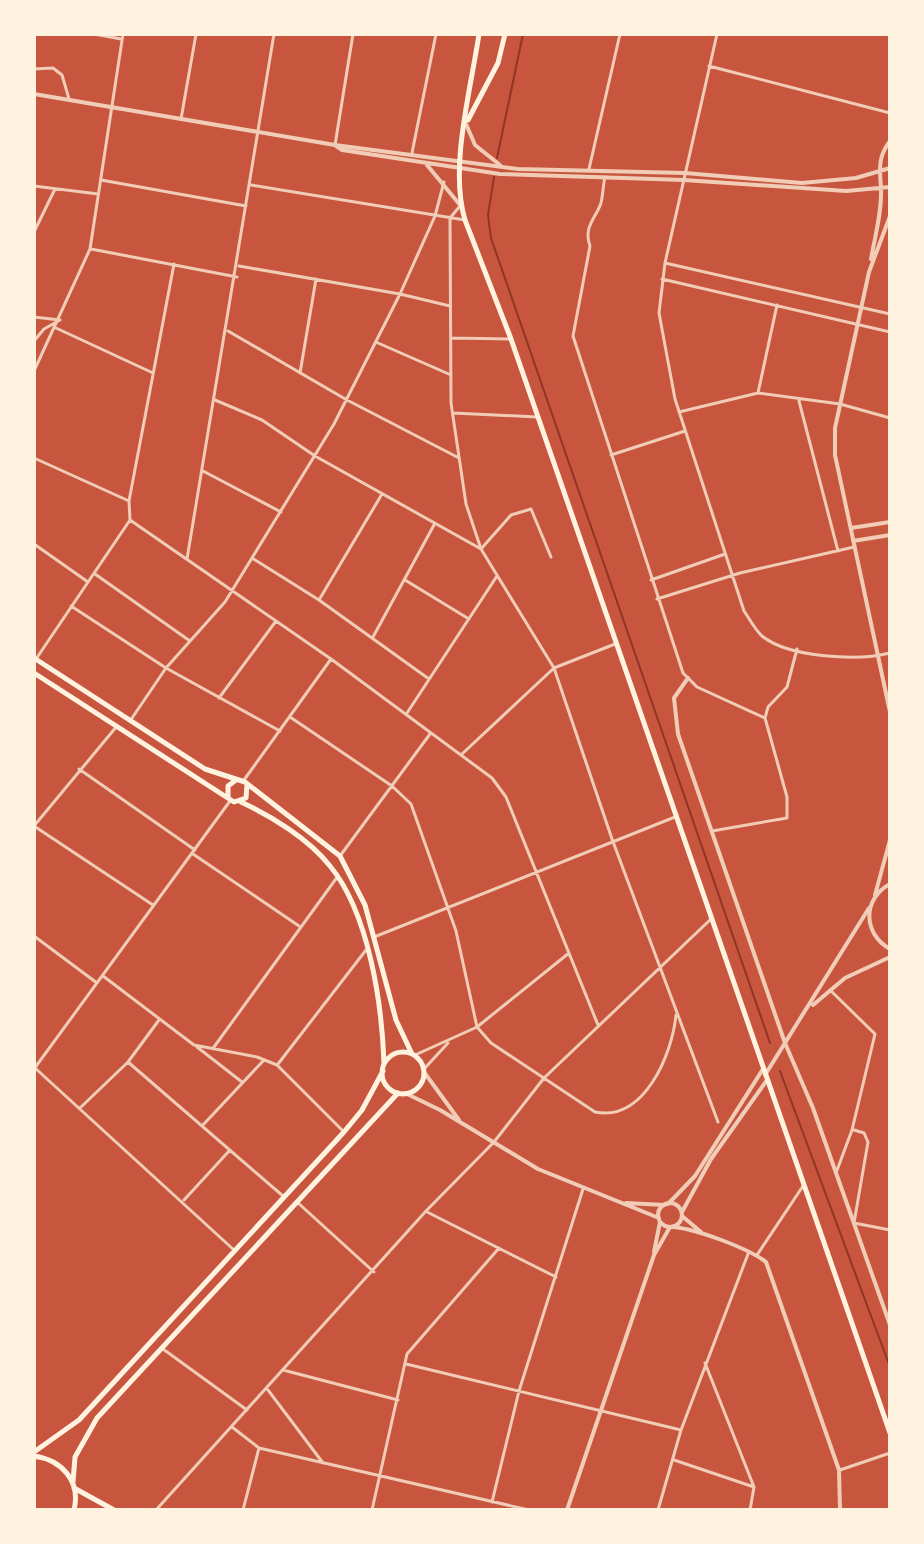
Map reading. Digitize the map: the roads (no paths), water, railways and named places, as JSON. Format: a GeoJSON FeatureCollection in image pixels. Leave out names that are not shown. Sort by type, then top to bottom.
{"type":"FeatureCollection","features":[{"type":"Feature","properties":{"kind":"main road"},"geometry":{"type":"LineString","coordinates":[[479,34],[460,164],[460,205],[511,339],[890,1433]]}},
{"type":"Feature","properties":{"kind":"main road"},"geometry":{"type":"LineString","coordinates":[[466,124],[498,63],[505,34]]}},
{"type":"Feature","properties":{"kind":"main road"},"geometry":{"type":"LineString","coordinates":[[35,658],[205,769],[242,782],[340,856],[365,905],[396,1020],[424,1071],[416,1089],[401,1093],[295,1201],[160,1347],[84,1437],[75,1457],[74,1510]]}},
{"type":"Feature","properties":{"kind":"main road"},"geometry":{"type":"LineString","coordinates":[[34,673],[229,798],[269,817],[312,848],[338,876],[355,911],[366,950],[381,1016],[386,1084],[401,1093]]}},
{"type":"Feature","properties":{"kind":"main road"},"geometry":{"type":"LineString","coordinates":[[229,798],[228,786],[242,782]]}},
{"type":"Feature","properties":{"kind":"main road"},"geometry":{"type":"LineString","coordinates":[[241,802],[248,795],[242,782]]}},
{"type":"Feature","properties":{"kind":"main road"},"geometry":{"type":"LineString","coordinates":[[34,1454],[79,1420],[344,1132],[362,1110],[384,1067],[399,1052],[414,1054]]}},
{"type":"Feature","properties":{"kind":"main road"},"geometry":{"type":"LineString","coordinates":[[34,1454],[54,1462],[74,1485],[114,1510]]}},
{"type":"Feature","properties":{"kind":"street"},"geometry":{"type":"LineString","coordinates":[[34,371],[90,249],[123,36],[94,34]]}},
{"type":"Feature","properties":{"kind":"street"},"geometry":{"type":"LineString","coordinates":[[181,119],[196,34]]}},
{"type":"Feature","properties":{"kind":"street"},"geometry":{"type":"LineString","coordinates":[[187,559],[239,266],[274,34]]}},
{"type":"Feature","properties":{"kind":"street"},"geometry":{"type":"LineString","coordinates":[[335,145],[353,34]]}},
{"type":"Feature","properties":{"kind":"street"},"geometry":{"type":"LineString","coordinates":[[412,153],[436,34]]}},
{"type":"Feature","properties":{"kind":"street"},"geometry":{"type":"LineString","coordinates":[[589,169],[620,34]]}},
{"type":"Feature","properties":{"kind":"street"},"geometry":{"type":"LineString","coordinates":[[717,34],[662,279],[661,336],[679,412],[744,611],[763,636],[797,649],[851,659],[890,653]]}},
{"type":"Feature","properties":{"kind":"street"},"geometry":{"type":"LineString","coordinates":[[709,66],[890,113]]}},
{"type":"Feature","properties":{"kind":"street"},"geometry":{"type":"LineString","coordinates":[[34,69],[53,68],[62,75],[69,99]]}},
{"type":"Feature","properties":{"kind":"street"},"geometry":{"type":"LineString","coordinates":[[34,94],[335,145],[412,153],[529,176],[684,180],[798,189],[890,187]]}},
{"type":"Feature","properties":{"kind":"street"},"geometry":{"type":"LineString","coordinates":[[466,124],[475,145],[502,166]]}},
{"type":"Feature","properties":{"kind":"street"},"geometry":{"type":"LineString","coordinates":[[890,141],[882,152],[878,172],[881,189],[869,272],[835,428],[835,455],[890,712]]}},
{"type":"Feature","properties":{"kind":"street"},"geometry":{"type":"LineString","coordinates":[[335,145],[342,150],[426,163],[685,173],[802,183],[856,178],[890,168]]}},
{"type":"Feature","properties":{"kind":"street"},"geometry":{"type":"LineString","coordinates":[[426,163],[460,205],[450,218],[451,375],[453,413],[466,504],[481,549],[554,668],[612,839],[718,1122]]}},
{"type":"Feature","properties":{"kind":"street"},"geometry":{"type":"LineString","coordinates":[[605,177],[600,206],[592,215],[587,238],[590,246],[573,336],[683,673],[697,687],[765,718]]}},
{"type":"Feature","properties":{"kind":"street"},"geometry":{"type":"LineString","coordinates":[[101,180],[247,206]]}},
{"type":"Feature","properties":{"kind":"street"},"geometry":{"type":"LineString","coordinates":[[130,721],[166,668],[233,590],[315,456],[377,343],[435,216],[444,182]]}},
{"type":"Feature","properties":{"kind":"street"},"geometry":{"type":"LineString","coordinates":[[250,185],[465,220]]}},
{"type":"Feature","properties":{"kind":"street"},"geometry":{"type":"LineString","coordinates":[[34,186],[99,194]]}},
{"type":"Feature","properties":{"kind":"street"},"geometry":{"type":"LineString","coordinates":[[34,232],[55,189]]}},
{"type":"Feature","properties":{"kind":"street"},"geometry":{"type":"LineString","coordinates":[[869,272],[890,216]]}},
{"type":"Feature","properties":{"kind":"street"},"geometry":{"type":"LineString","coordinates":[[90,249],[237,277]]}},
{"type":"Feature","properties":{"kind":"street"},"geometry":{"type":"LineString","coordinates":[[665,263],[890,314]]}},
{"type":"Feature","properties":{"kind":"street"},"geometry":{"type":"LineString","coordinates":[[35,658],[130,520],[129,501],[174,264]]}},
{"type":"Feature","properties":{"kind":"street"},"geometry":{"type":"LineString","coordinates":[[239,266],[400,294],[450,306]]}},
{"type":"Feature","properties":{"kind":"street"},"geometry":{"type":"LineString","coordinates":[[300,373],[316,279]]}},
{"type":"Feature","properties":{"kind":"street"},"geometry":{"type":"LineString","coordinates":[[662,279],[890,332]]}},
{"type":"Feature","properties":{"kind":"street"},"geometry":{"type":"LineString","coordinates":[[758,393],[777,305]]}},
{"type":"Feature","properties":{"kind":"street"},"geometry":{"type":"LineString","coordinates":[[34,317],[60,320]]}},
{"type":"Feature","properties":{"kind":"street"},"geometry":{"type":"LineString","coordinates":[[34,341],[44,329],[60,320]]}},
{"type":"Feature","properties":{"kind":"street"},"geometry":{"type":"LineString","coordinates":[[56,328],[153,373]]}},
{"type":"Feature","properties":{"kind":"street"},"geometry":{"type":"LineString","coordinates":[[227,331],[347,400],[459,458]]}},
{"type":"Feature","properties":{"kind":"street"},"geometry":{"type":"LineString","coordinates":[[451,338],[511,339]]}},
{"type":"Feature","properties":{"kind":"street"},"geometry":{"type":"LineString","coordinates":[[377,343],[451,375]]}},
{"type":"Feature","properties":{"kind":"street"},"geometry":{"type":"LineString","coordinates":[[679,412],[758,393],[799,401],[840,404],[890,418]]}},
{"type":"Feature","properties":{"kind":"street"},"geometry":{"type":"LineString","coordinates":[[215,400],[262,420],[315,456],[481,549]]}},
{"type":"Feature","properties":{"kind":"street"},"geometry":{"type":"LineString","coordinates":[[799,401],[838,551]]}},
{"type":"Feature","properties":{"kind":"street"},"geometry":{"type":"LineString","coordinates":[[453,413],[537,417]]}},
{"type":"Feature","properties":{"kind":"street"},"geometry":{"type":"LineString","coordinates":[[611,455],[685,431]]}},
{"type":"Feature","properties":{"kind":"street"},"geometry":{"type":"LineString","coordinates":[[34,458],[129,501]]}},
{"type":"Feature","properties":{"kind":"street"},"geometry":{"type":"LineString","coordinates":[[203,471],[281,512]]}},
{"type":"Feature","properties":{"kind":"street"},"geometry":{"type":"LineString","coordinates":[[319,600],[382,494]]}},
{"type":"Feature","properties":{"kind":"street"},"geometry":{"type":"LineString","coordinates":[[481,549],[511,515],[531,509],[551,557]]}},
{"type":"Feature","properties":{"kind":"street"},"geometry":{"type":"LineString","coordinates":[[130,520],[331,659],[492,778],[506,797],[598,1025]]}},
{"type":"Feature","properties":{"kind":"street"},"geometry":{"type":"LineString","coordinates":[[851,528],[890,522]]}},
{"type":"Feature","properties":{"kind":"street"},"geometry":{"type":"LineString","coordinates":[[373,637],[434,525]]}},
{"type":"Feature","properties":{"kind":"street"},"geometry":{"type":"LineString","coordinates":[[657,599],[890,535]]}},
{"type":"Feature","properties":{"kind":"street"},"geometry":{"type":"LineString","coordinates":[[34,544],[88,582]]}},
{"type":"Feature","properties":{"kind":"street"},"geometry":{"type":"LineString","coordinates":[[651,580],[725,554]]}},
{"type":"Feature","properties":{"kind":"street"},"geometry":{"type":"LineString","coordinates":[[252,558],[319,600],[429,679]]}},
{"type":"Feature","properties":{"kind":"street"},"geometry":{"type":"LineString","coordinates":[[94,573],[190,641]]}},
{"type":"Feature","properties":{"kind":"street"},"geometry":{"type":"LineString","coordinates":[[406,714],[497,576]]}},
{"type":"Feature","properties":{"kind":"street"},"geometry":{"type":"LineString","coordinates":[[405,580],[469,619]]}},
{"type":"Feature","properties":{"kind":"street"},"geometry":{"type":"LineString","coordinates":[[71,606],[166,668],[280,731]]}},
{"type":"Feature","properties":{"kind":"street"},"geometry":{"type":"LineString","coordinates":[[219,698],[276,621]]}},
{"type":"Feature","properties":{"kind":"street"},"geometry":{"type":"LineString","coordinates":[[461,755],[554,668],[615,644]]}},
{"type":"Feature","properties":{"kind":"street"},"geometry":{"type":"LineString","coordinates":[[712,831],[787,818],[787,797],[765,729],[765,718],[768,707],[787,687],[797,649]]}},
{"type":"Feature","properties":{"kind":"street"},"geometry":{"type":"LineString","coordinates":[[242,782],[331,659]]}},
{"type":"Feature","properties":{"kind":"street"},"geometry":{"type":"LineString","coordinates":[[688,678],[674,698],[678,734],[785,1043],[836,1173],[890,1325]]}},
{"type":"Feature","properties":{"kind":"street"},"geometry":{"type":"LineString","coordinates":[[290,717],[392,786],[411,804],[448,909],[477,1027],[491,1043],[595,1112],[610,1115],[624,1112],[644,1093],[673,1043],[676,1014]]}},
{"type":"Feature","properties":{"kind":"street"},"geometry":{"type":"LineString","coordinates":[[117,726],[34,826],[154,906]]}},
{"type":"Feature","properties":{"kind":"street"},"geometry":{"type":"LineString","coordinates":[[340,856],[431,732]]}},
{"type":"Feature","properties":{"kind":"street"},"geometry":{"type":"LineString","coordinates":[[79,769],[299,926]]}},
{"type":"Feature","properties":{"kind":"street"},"geometry":{"type":"LineString","coordinates":[[229,798],[194,852],[35,1068],[234,1250]]}},
{"type":"Feature","properties":{"kind":"street"},"geometry":{"type":"LineString","coordinates":[[374,937],[612,839],[675,817]]}},
{"type":"Feature","properties":{"kind":"street"},"geometry":{"type":"LineString","coordinates":[[654,1255],[869,908],[890,840]]}},
{"type":"Feature","properties":{"kind":"street"},"geometry":{"type":"LineString","coordinates":[[214,1047],[338,876]]}},
{"type":"Feature","properties":{"kind":"street"},"geometry":{"type":"LineString","coordinates":[[874,898],[890,884]]}},
{"type":"Feature","properties":{"kind":"street"},"geometry":{"type":"LineString","coordinates":[[869,908],[874,935],[890,949]]}},
{"type":"Feature","properties":{"kind":"street"},"geometry":{"type":"LineString","coordinates":[[156,1510],[426,1211],[494,1142],[544,1078],[711,919]]}},
{"type":"Feature","properties":{"kind":"street"},"geometry":{"type":"LineString","coordinates":[[34,936],[97,983]]}},
{"type":"Feature","properties":{"kind":"street"},"geometry":{"type":"LineString","coordinates":[[277,1065],[366,950]]}},
{"type":"Feature","properties":{"kind":"street"},"geometry":{"type":"LineString","coordinates":[[414,1054],[451,1041],[477,1027],[569,953]]}},
{"type":"Feature","properties":{"kind":"street"},"geometry":{"type":"LineString","coordinates":[[808,1009],[830,990],[870,964],[890,957]]}},
{"type":"Feature","properties":{"kind":"street"},"geometry":{"type":"LineString","coordinates":[[103,976],[242,1083]]}},
{"type":"Feature","properties":{"kind":"street"},"geometry":{"type":"LineString","coordinates":[[830,990],[875,1034],[852,1130],[836,1173]]}},
{"type":"Feature","properties":{"kind":"street"},"geometry":{"type":"LineString","coordinates":[[80,1108],[128,1062],[159,1020]]}},
{"type":"Feature","properties":{"kind":"street"},"geometry":{"type":"LineString","coordinates":[[451,1041],[424,1071],[461,1122]]}},
{"type":"Feature","properties":{"kind":"street"},"geometry":{"type":"LineString","coordinates":[[194,1045],[214,1047],[277,1065],[344,1132]]}},
{"type":"Feature","properties":{"kind":"street"},"geometry":{"type":"LineString","coordinates":[[202,1126],[264,1060]]}},
{"type":"Feature","properties":{"kind":"street"},"geometry":{"type":"LineString","coordinates":[[128,1062],[283,1196]]}},
{"type":"Feature","properties":{"kind":"street"},"geometry":{"type":"LineString","coordinates":[[567,1510],[654,1255],[666,1204],[695,1176],[765,1074]]}},
{"type":"Feature","properties":{"kind":"street"},"geometry":{"type":"LineString","coordinates":[[401,1093],[461,1122],[538,1169],[672,1227],[706,1235],[757,1255],[766,1262],[839,1470],[840,1510]]}},
{"type":"Feature","properties":{"kind":"street"},"geometry":{"type":"LineString","coordinates":[[852,1130],[864,1133],[868,1142],[854,1223]]}},
{"type":"Feature","properties":{"kind":"street"},"geometry":{"type":"LineString","coordinates":[[183,1201],[230,1150]]}},
{"type":"Feature","properties":{"kind":"street"},"geometry":{"type":"LineString","coordinates":[[757,1255],[803,1186]]}},
{"type":"Feature","properties":{"kind":"street"},"geometry":{"type":"LineString","coordinates":[[492,1502],[519,1391],[583,1189]]}},
{"type":"Feature","properties":{"kind":"street"},"geometry":{"type":"LineString","coordinates":[[295,1201],[374,1272]]}},
{"type":"Feature","properties":{"kind":"street"},"geometry":{"type":"LineString","coordinates":[[620,1202],[676,1205],[706,1235]]}},
{"type":"Feature","properties":{"kind":"street"},"geometry":{"type":"LineString","coordinates":[[426,1211],[556,1277]]}},
{"type":"Feature","properties":{"kind":"street"},"geometry":{"type":"LineString","coordinates":[[854,1223],[890,1230]]}},
{"type":"Feature","properties":{"kind":"street"},"geometry":{"type":"LineString","coordinates":[[372,1510],[407,1354],[499,1248]]}},
{"type":"Feature","properties":{"kind":"street"},"geometry":{"type":"LineString","coordinates":[[658,1510],[681,1430],[748,1254]]}},
{"type":"Feature","properties":{"kind":"street"},"geometry":{"type":"LineString","coordinates":[[160,1347],[247,1410]]}},
{"type":"Feature","properties":{"kind":"street"},"geometry":{"type":"LineString","coordinates":[[705,1363],[754,1487],[750,1510]]}},
{"type":"Feature","properties":{"kind":"street"},"geometry":{"type":"LineString","coordinates":[[406,1364],[681,1430]]}},
{"type":"Feature","properties":{"kind":"street"},"geometry":{"type":"LineString","coordinates":[[283,1370],[398,1400]]}},
{"type":"Feature","properties":{"kind":"street"},"geometry":{"type":"LineString","coordinates":[[266,1389],[323,1463]]}},
{"type":"Feature","properties":{"kind":"street"},"geometry":{"type":"LineString","coordinates":[[232,1427],[259,1448],[529,1510]]}},
{"type":"Feature","properties":{"kind":"street"},"geometry":{"type":"LineString","coordinates":[[243,1510],[259,1448]]}},
{"type":"Feature","properties":{"kind":"street"},"geometry":{"type":"LineString","coordinates":[[839,1470],[890,1453]]}},
{"type":"Feature","properties":{"kind":"street"},"geometry":{"type":"LineString","coordinates":[[674,1460],[754,1487]]}},
{"type":"Feature","properties":{"kind":"waterway"},"geometry":{"type":"LineString","coordinates":[[497,158],[523,34]]}},
{"type":"Feature","properties":{"kind":"waterway"},"geometry":{"type":"LineString","coordinates":[[494,177],[488,215],[491,238],[770,1043]]}},
{"type":"Feature","properties":{"kind":"waterway"},"geometry":{"type":"LineString","coordinates":[[780,1071],[890,1367]]}}]}
